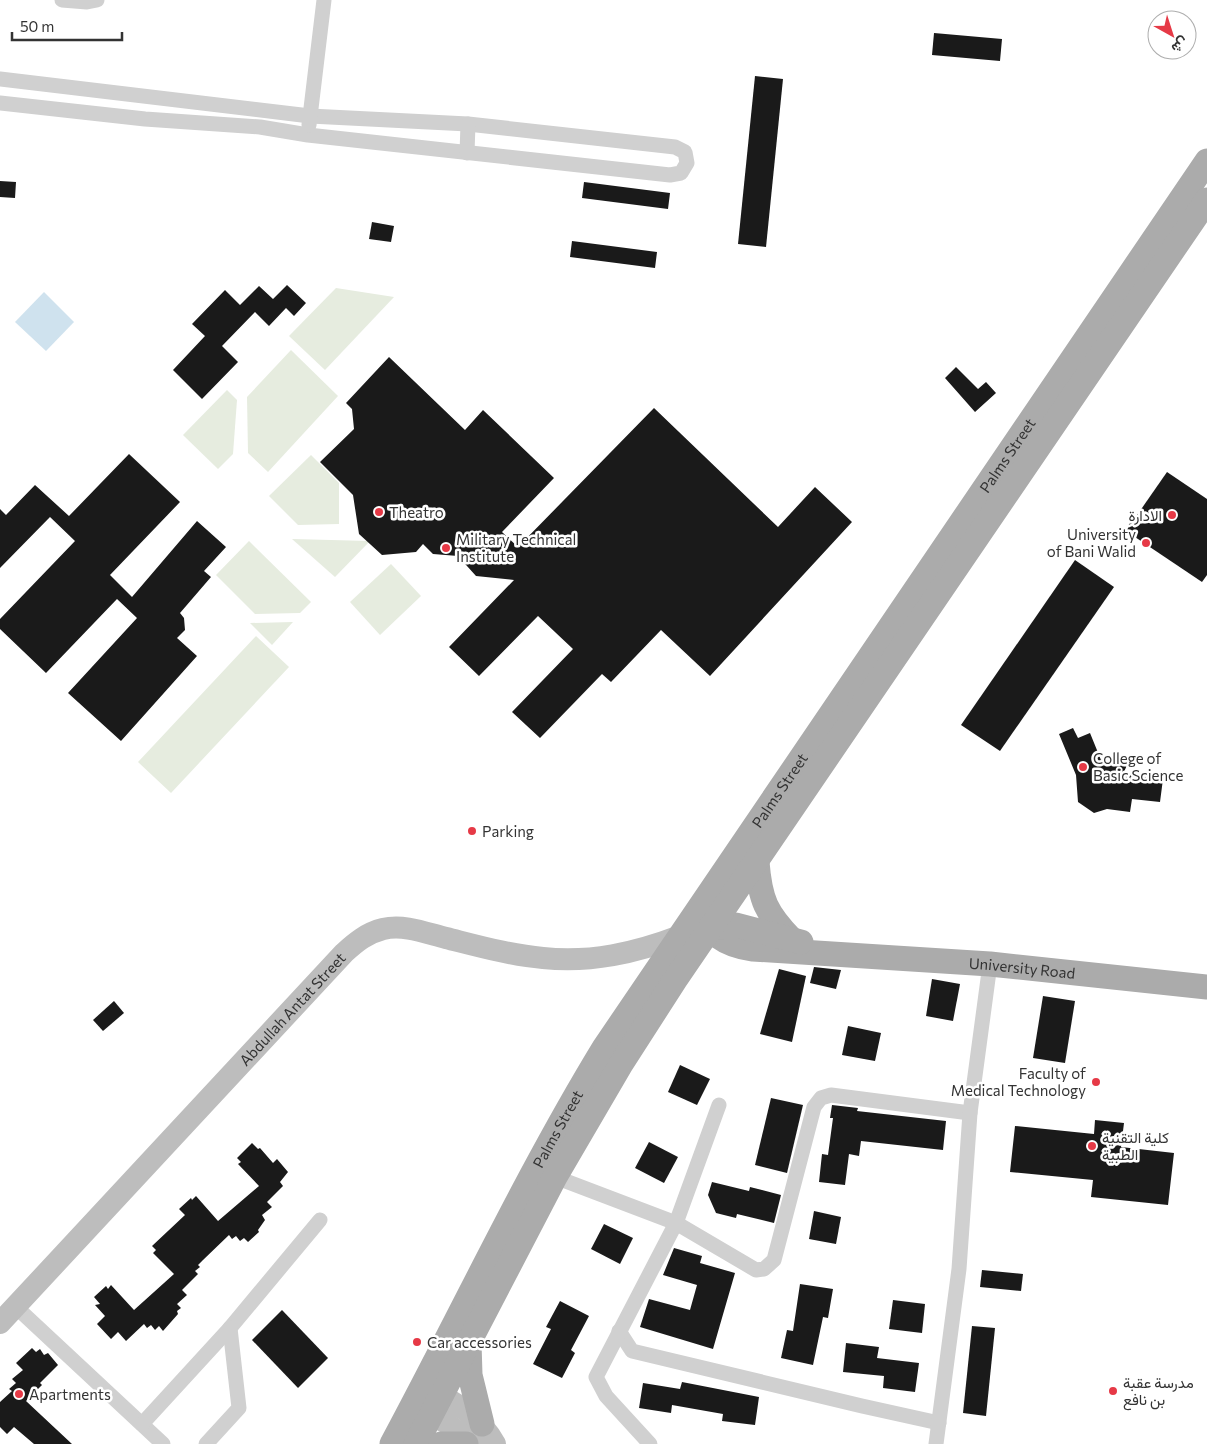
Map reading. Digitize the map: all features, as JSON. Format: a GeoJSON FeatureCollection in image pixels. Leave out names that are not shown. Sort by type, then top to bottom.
{"type":"FeatureCollection","features":[{"type":"Feature","properties":{"kind":"main road","name":"Palms Street"},"geometry":{"type":"LineString","coordinates":[[392,1444],[469,1342],[556,1177],[621,1064],[675,980],[706,917],[1207,160]]}},
{"type":"Feature","properties":{"kind":"main road","name":"Palms Street"},"geometry":{"type":"LineString","coordinates":[[706,917],[757,862],[1207,200]]}},
{"type":"Feature","properties":{"kind":"main road"},"geometry":{"type":"LineString","coordinates":[[757,862],[758,882],[764,905],[776,923],[792,940]]}},
{"type":"Feature","properties":{"kind":"main road","name":"University Road"},"geometry":{"type":"LineString","coordinates":[[680,936],[706,917]]}},
{"type":"Feature","properties":{"kind":"main road","name":"University Road"},"geometry":{"type":"LineString","coordinates":[[706,917],[824,947],[837,953]]}},
{"type":"Feature","properties":{"kind":"main road","name":"University Road"},"geometry":{"type":"LineString","coordinates":[[706,917],[724,941],[742,948],[792,953],[837,953],[990,964],[1207,987]]}},
{"type":"Feature","properties":{"kind":"main road","name":"Abdullah Antat Street"},"geometry":{"type":"LineString","coordinates":[[8,1315],[338,960],[362,937],[384,928],[408,928],[511,954],[575,959],[607,957],[638,951],[680,936]]}},
{"type":"Feature","properties":{"kind":"main road","name":"Palms Street"},"geometry":{"type":"LineString","coordinates":[[416,1444],[427,1400],[562,1117],[604,1048],[680,936]]}},
{"type":"Feature","properties":{"kind":"main road"},"geometry":{"type":"LineString","coordinates":[[675,980],[689,966],[706,956],[724,950],[742,948]]}},
{"type":"Feature","properties":{"kind":"main road"},"geometry":{"type":"LineString","coordinates":[[469,1342],[470,1375],[484,1437]]}},
{"type":"Feature","properties":{"kind":"main road"},"geometry":{"type":"LineString","coordinates":[[427,1400],[484,1437]]}},
{"type":"Feature","properties":{"kind":"main road"},"geometry":{"type":"LineString","coordinates":[[441,1444],[466,1444]]}},
{"type":"Feature","properties":{"kind":"street"},"geometry":{"type":"LineString","coordinates":[[62,0],[87,2],[97,0]]}},
{"type":"Feature","properties":{"kind":"street"},"geometry":{"type":"LineString","coordinates":[[308,135],[324,0]]}},
{"type":"Feature","properties":{"kind":"street"},"geometry":{"type":"LineString","coordinates":[[0,79],[310,116],[468,124],[675,147],[684,152],[687,163],[681,173],[670,174],[308,135],[260,127],[145,119],[0,103]]}},
{"type":"Feature","properties":{"kind":"street"},"geometry":{"type":"LineString","coordinates":[[467,152],[468,124]]}},
{"type":"Feature","properties":{"kind":"street"},"geometry":{"type":"LineString","coordinates":[[936,1444],[959,1269],[970,1113],[990,964]]}},
{"type":"Feature","properties":{"kind":"street"},"geometry":{"type":"LineString","coordinates":[[556,1177],[676,1223],[756,1270],[764,1269],[774,1260],[814,1107],[822,1098],[831,1096],[970,1113]]}},
{"type":"Feature","properties":{"kind":"street"},"geometry":{"type":"LineString","coordinates":[[650,1444],[606,1396],[596,1377],[676,1223],[719,1105]]}},
{"type":"Feature","properties":{"kind":"street"},"geometry":{"type":"LineString","coordinates":[[142,1424],[230,1328],[320,1220]]}},
{"type":"Feature","properties":{"kind":"street"},"geometry":{"type":"LineString","coordinates":[[8,1315],[142,1424],[163,1444]]}},
{"type":"Feature","properties":{"kind":"street"},"geometry":{"type":"LineString","coordinates":[[206,1444],[239,1408],[230,1328]]}},
{"type":"Feature","properties":{"kind":"street"},"geometry":{"type":"LineString","coordinates":[[619,1331],[632,1351],[862,1406],[939,1422]]}},
{"type":"Feature","properties":{"kind":"shaded area"},"geometry":{"type":"Polygon","coordinates":[[[336,288],[394,297],[325,370],[289,336],[336,288]]]}},
{"type":"Feature","properties":{"kind":"shaded area"},"geometry":{"type":"Polygon","coordinates":[[[291,350],[338,396],[268,472],[248,453],[247,397],[291,350]]]}},
{"type":"Feature","properties":{"kind":"shaded area"},"geometry":{"type":"Polygon","coordinates":[[[227,390],[237,400],[233,454],[218,469],[183,435],[227,390]]]}},
{"type":"Feature","properties":{"kind":"shaded area"},"geometry":{"type":"Polygon","coordinates":[[[311,455],[339,483],[339,524],[298,525],[269,496],[311,455]]]}},
{"type":"Feature","properties":{"kind":"shaded area"},"geometry":{"type":"Polygon","coordinates":[[[292,539],[370,541],[335,577],[292,539]]]}},
{"type":"Feature","properties":{"kind":"shaded area"},"geometry":{"type":"Polygon","coordinates":[[[249,541],[311,602],[300,613],[255,614],[216,575],[249,541]]]}},
{"type":"Feature","properties":{"kind":"shaded area"},"geometry":{"type":"Polygon","coordinates":[[[391,564],[421,596],[380,635],[350,602],[391,564]]]}},
{"type":"Feature","properties":{"kind":"shaded area"},"geometry":{"type":"Polygon","coordinates":[[[293,622],[272,645],[250,623],[293,622]]]}},
{"type":"Feature","properties":{"kind":"shaded area"},"geometry":{"type":"Polygon","coordinates":[[[256,636],[289,667],[171,793],[138,762],[256,636]]]}},
{"type":"Feature","properties":{"kind":"water"},"geometry":{"type":"Polygon","coordinates":[[[44,292],[74,322],[46,351],[15,322],[44,292]]]}},
{"type":"Feature","properties":{"kind":"building"},"geometry":{"type":"Polygon","coordinates":[[[934,33],[1002,39],[1000,61],[932,55],[934,33]]]}},
{"type":"Feature","properties":{"kind":"building"},"geometry":{"type":"Polygon","coordinates":[[[755,76],[783,79],[766,247],[738,244],[755,76]]]}},
{"type":"Feature","properties":{"kind":"building"},"geometry":{"type":"Polygon","coordinates":[[[0,181],[16,182],[15,198],[0,197],[0,181]]]}},
{"type":"Feature","properties":{"kind":"building"},"geometry":{"type":"Polygon","coordinates":[[[584,182],[670,193],[668,209],[582,198],[584,182]]]}},
{"type":"Feature","properties":{"kind":"building"},"geometry":{"type":"Polygon","coordinates":[[[372,222],[394,226],[391,242],[369,239],[372,222]]]}},
{"type":"Feature","properties":{"kind":"building"},"geometry":{"type":"Polygon","coordinates":[[[572,241],[657,252],[655,268],[570,257],[572,241]]]}},
{"type":"Feature","properties":{"kind":"building"},"geometry":{"type":"Polygon","coordinates":[[[287,285],[306,303],[294,316],[286,308],[269,326],[255,312],[222,346],[238,362],[202,399],[173,370],[205,336],[192,324],[225,290],[240,305],[259,286],[273,299],[287,285]]]}},
{"type":"Feature","properties":{"kind":"building"},"geometry":{"type":"Polygon","coordinates":[[[389,357],[465,430],[483,410],[554,478],[502,532],[518,547],[654,408],[778,527],[815,487],[852,522],[710,676],[661,630],[611,682],[602,674],[540,738],[512,712],[573,649],[538,616],[479,676],[449,647],[514,580],[476,576],[458,556],[433,554],[423,544],[416,552],[382,555],[359,534],[353,495],[320,462],[354,429],[352,409],[346,403],[389,357]]]}},
{"type":"Feature","properties":{"kind":"building"},"geometry":{"type":"Polygon","coordinates":[[[956,367],[978,389],[986,382],[996,393],[975,412],[945,378],[956,367]]]}},
{"type":"Feature","properties":{"kind":"building"},"geometry":{"type":"Polygon","coordinates":[[[129,454],[180,502],[110,575],[132,597],[197,521],[226,547],[204,571],[211,577],[180,613],[184,618],[185,630],[177,638],[197,656],[121,741],[68,693],[137,618],[117,599],[46,673],[0,629],[0,619],[75,541],[50,517],[0,568],[0,509],[6,515],[35,485],[69,516],[129,454]]]}},
{"type":"Feature","properties":{"kind":"building","name":"ِالادارة"},"geometry":{"type":"Polygon","coordinates":[[[1167,472],[1207,499],[1207,575],[1202,582],[1126,531],[1167,472]]]}},
{"type":"Feature","properties":{"kind":"building"},"geometry":{"type":"Polygon","coordinates":[[[1075,560],[1114,587],[1000,751],[961,725],[1075,560]]]}},
{"type":"Feature","properties":{"kind":"building"},"geometry":{"type":"Polygon","coordinates":[[[1073,728],[1078,738],[1090,733],[1101,760],[1111,755],[1128,763],[1123,774],[1163,779],[1160,802],[1132,799],[1130,812],[1107,809],[1094,813],[1078,802],[1076,775],[1059,734],[1073,728]]]}},
{"type":"Feature","properties":{"kind":"building"},"geometry":{"type":"Polygon","coordinates":[[[814,967],[841,970],[836,989],[810,983],[814,967]]]}},
{"type":"Feature","properties":{"kind":"building"},"geometry":{"type":"Polygon","coordinates":[[[779,969],[806,976],[792,1042],[760,1034],[779,969]]]}},
{"type":"Feature","properties":{"kind":"building"},"geometry":{"type":"Polygon","coordinates":[[[932,979],[960,984],[953,1021],[926,1016],[932,979]]]}},
{"type":"Feature","properties":{"kind":"building"},"geometry":{"type":"Polygon","coordinates":[[[1043,996],[1075,1001],[1065,1063],[1033,1058],[1043,996]]]}},
{"type":"Feature","properties":{"kind":"building"},"geometry":{"type":"Polygon","coordinates":[[[114,1001],[124,1013],[103,1031],[93,1020],[114,1001]]]}},
{"type":"Feature","properties":{"kind":"building"},"geometry":{"type":"Polygon","coordinates":[[[848,1026],[881,1033],[875,1061],[842,1055],[848,1026]]]}},
{"type":"Feature","properties":{"kind":"building"},"geometry":{"type":"Polygon","coordinates":[[[680,1065],[710,1079],[697,1105],[668,1092],[680,1065]]]}},
{"type":"Feature","properties":{"kind":"building"},"geometry":{"type":"Polygon","coordinates":[[[771,1098],[803,1105],[787,1173],[755,1165],[771,1098]]]}},
{"type":"Feature","properties":{"kind":"building"},"geometry":{"type":"Polygon","coordinates":[[[832,1105],[858,1108],[857,1111],[946,1121],[943,1150],[861,1141],[859,1156],[849,1154],[845,1185],[819,1182],[822,1154],[828,1155],[833,1118],[830,1118],[832,1105]]]}},
{"type":"Feature","properties":{"kind":"building"},"geometry":{"type":"Polygon","coordinates":[[[1095,1120],[1124,1123],[1121,1147],[1174,1153],[1168,1205],[1091,1197],[1093,1180],[1010,1172],[1015,1126],[1094,1134],[1095,1120]]]}},
{"type":"Feature","properties":{"kind":"building"},"geometry":{"type":"Polygon","coordinates":[[[649,1142],[678,1157],[664,1183],[635,1168],[649,1142]]]}},
{"type":"Feature","properties":{"kind":"building"},"geometry":{"type":"Polygon","coordinates":[[[252,1143],[258,1149],[260,1148],[273,1163],[277,1159],[288,1172],[280,1182],[283,1186],[267,1202],[272,1207],[262,1215],[265,1220],[258,1230],[259,1232],[248,1242],[244,1238],[240,1241],[236,1236],[232,1239],[229,1235],[198,1265],[200,1267],[195,1271],[198,1274],[182,1290],[187,1295],[177,1304],[181,1308],[177,1311],[178,1314],[163,1331],[159,1326],[155,1330],[151,1325],[147,1328],[144,1324],[126,1341],[118,1332],[111,1339],[97,1324],[105,1316],[95,1305],[100,1304],[94,1297],[106,1286],[108,1289],[111,1285],[134,1310],[174,1274],[153,1253],[156,1250],[152,1246],[185,1215],[179,1209],[191,1198],[192,1200],[196,1196],[218,1221],[259,1186],[238,1164],[241,1162],[237,1158],[252,1143]]]}},
{"type":"Feature","properties":{"kind":"building"},"geometry":{"type":"Polygon","coordinates":[[[712,1182],[749,1191],[750,1187],[781,1195],[774,1223],[737,1214],[736,1218],[716,1213],[708,1195],[712,1182]]]}},
{"type":"Feature","properties":{"kind":"building"},"geometry":{"type":"Polygon","coordinates":[[[814,1211],[841,1217],[836,1244],[809,1239],[814,1211]]]}},
{"type":"Feature","properties":{"kind":"building"},"geometry":{"type":"Polygon","coordinates":[[[604,1224],[633,1238],[620,1264],[591,1249],[604,1224]]]}},
{"type":"Feature","properties":{"kind":"building"},"geometry":{"type":"Polygon","coordinates":[[[674,1248],[702,1256],[700,1263],[735,1273],[713,1349],[640,1327],[649,1299],[690,1310],[697,1285],[663,1275],[674,1248]]]}},
{"type":"Feature","properties":{"kind":"building"},"geometry":{"type":"Polygon","coordinates":[[[982,1270],[1023,1274],[1021,1291],[980,1287],[982,1270]]]}},
{"type":"Feature","properties":{"kind":"building"},"geometry":{"type":"Polygon","coordinates":[[[800,1284],[833,1289],[828,1318],[823,1317],[813,1365],[781,1358],[787,1330],[793,1331],[800,1284]]]}},
{"type":"Feature","properties":{"kind":"building"},"geometry":{"type":"Polygon","coordinates":[[[893,1300],[925,1304],[922,1333],[889,1329],[893,1300]]]}},
{"type":"Feature","properties":{"kind":"building"},"geometry":{"type":"Polygon","coordinates":[[[560,1301],[589,1316],[571,1350],[575,1353],[562,1378],[533,1364],[551,1329],[546,1327],[560,1301]]]}},
{"type":"Feature","properties":{"kind":"building"},"geometry":{"type":"Polygon","coordinates":[[[282,1310],[328,1358],[298,1388],[252,1340],[282,1310]]]}},
{"type":"Feature","properties":{"kind":"building"},"geometry":{"type":"Polygon","coordinates":[[[972,1326],[995,1328],[986,1416],[963,1413],[972,1326]]]}},
{"type":"Feature","properties":{"kind":"building"},"geometry":{"type":"Polygon","coordinates":[[[846,1343],[879,1347],[877,1358],[919,1363],[915,1392],[883,1388],[884,1376],[843,1372],[846,1343]]]}},
{"type":"Feature","properties":{"kind":"building"},"geometry":{"type":"Polygon","coordinates":[[[32,1348],[36,1352],[40,1349],[44,1355],[48,1353],[58,1365],[26,1401],[72,1444],[34,1444],[14,1427],[7,1434],[0,1427],[0,1402],[12,1391],[9,1389],[16,1383],[12,1379],[23,1370],[16,1363],[32,1348]]]}},
{"type":"Feature","properties":{"kind":"building"},"geometry":{"type":"Polygon","coordinates":[[[682,1382],[759,1397],[755,1425],[722,1421],[723,1414],[672,1405],[671,1413],[639,1408],[643,1383],[680,1389],[682,1382]]]}},
{"type":"Feature","properties":{"kind":"place","name":"Theatro"},"geometry":{"type":"Point","coordinates":[379,512]}},
{"type":"Feature","properties":{"kind":"place","name":"ِالادارة"},"geometry":{"type":"Point","coordinates":[1172,515]}},
{"type":"Feature","properties":{"kind":"place","name":"University of Bani Walid"},"geometry":{"type":"Point","coordinates":[1146,543]}},
{"type":"Feature","properties":{"kind":"place","name":"Military Technical Institute"},"geometry":{"type":"Point","coordinates":[446,548]}},
{"type":"Feature","properties":{"kind":"place","name":"College of Basic Science"},"geometry":{"type":"Point","coordinates":[1083,767]}},
{"type":"Feature","properties":{"kind":"place","name":"Parking"},"geometry":{"type":"Point","coordinates":[472,831]}},
{"type":"Feature","properties":{"kind":"place","name":"Faculty of Medical Technology"},"geometry":{"type":"Point","coordinates":[1096,1082]}},
{"type":"Feature","properties":{"kind":"place","name":"كلية التقنية الطبية"},"geometry":{"type":"Point","coordinates":[1092,1146]}},
{"type":"Feature","properties":{"kind":"place","name":"Car accessories"},"geometry":{"type":"Point","coordinates":[417,1342]}},
{"type":"Feature","properties":{"kind":"place","name":"مدرسة عقبة بن نافع"},"geometry":{"type":"Point","coordinates":[1113,1391]}},
{"type":"Feature","properties":{"kind":"place","name":"Apartments"},"geometry":{"type":"Point","coordinates":[19,1394]}}]}
